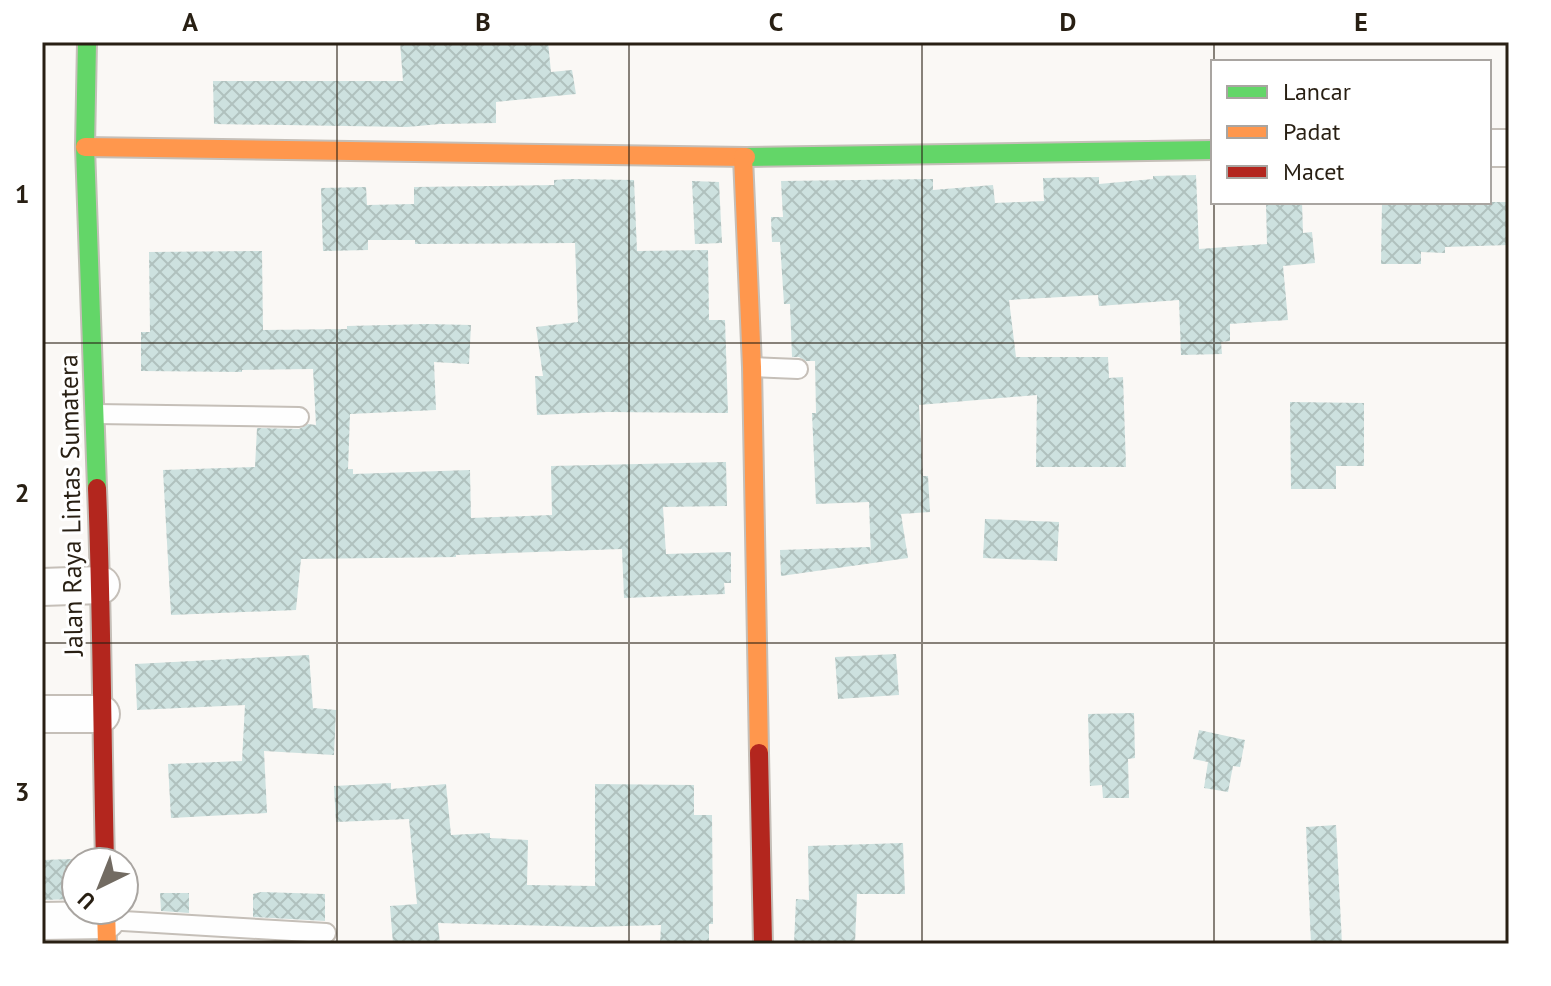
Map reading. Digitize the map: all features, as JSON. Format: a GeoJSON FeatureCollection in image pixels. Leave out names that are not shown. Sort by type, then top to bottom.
{"type":"FeatureCollection","features":[{"type":"Feature","properties":{"kind":"main road","name":"Jalan Raya Lintas Sumatera"},"geometry":{"type":"LineString","coordinates":[[68,42],[85,147]]}},
{"type":"Feature","properties":{"kind":"main road","name":"Jalan Raya Lintas Sumatera"},"geometry":{"type":"LineString","coordinates":[[87,42],[85,147],[101,585],[105,846]]}},
{"type":"Feature","properties":{"kind":"main road"},"geometry":{"type":"LineString","coordinates":[[85,147],[743,157],[1211,150]]}},
{"type":"Feature","properties":{"kind":"main road"},"geometry":{"type":"LineString","coordinates":[[743,157],[752,367],[763,944]]}},
{"type":"Feature","properties":{"kind":"street"},"geometry":{"type":"LineString","coordinates":[[42,587],[101,585]]}},
{"type":"Feature","properties":{"kind":"street"},"geometry":{"type":"LineString","coordinates":[[42,714],[101,714]]}},
{"type":"Feature","properties":{"kind":"lane"},"geometry":{"type":"LineString","coordinates":[[752,367],[798,369]]}},
{"type":"Feature","properties":{"kind":"lane"},"geometry":{"type":"LineString","coordinates":[[96,414],[299,417]]}},
{"type":"Feature","properties":{"kind":"lane"},"geometry":{"type":"LineString","coordinates":[[134,926],[326,933]]}},
{"type":"Feature","properties":{"kind":"building"},"geometry":{"type":"Polygon","coordinates":[[[400,42],[548,42],[551,72],[572,70],[576,94],[496,102],[496,123],[407,127],[214,124],[213,81],[403,81],[400,42]]]}},
{"type":"Feature","properties":{"kind":"building"},"geometry":{"type":"Polygon","coordinates":[[[1196,175],[1199,249],[1267,244],[1266,204],[1302,204],[1303,233],[1312,232],[1315,263],[1283,266],[1288,320],[1230,324],[1230,341],[1221,342],[1222,354],[1181,355],[1179,300],[1099,306],[1098,295],[1009,300],[1016,357],[1108,357],[1109,378],[1123,377],[1126,467],[1036,467],[1037,395],[919,405],[923,476],[928,476],[930,512],[901,514],[908,558],[781,576],[780,550],[870,547],[871,557],[869,502],[816,504],[812,413],[816,413],[815,361],[792,357],[790,304],[784,304],[780,242],[772,242],[771,217],[783,217],[781,181],[933,179],[933,190],[993,185],[995,203],[1044,201],[1043,178],[1099,177],[1099,184],[1153,179],[1153,176],[1196,175]]]}},
{"type":"Feature","properties":{"kind":"building"},"geometry":{"type":"Polygon","coordinates":[[[554,180],[634,180],[637,251],[708,250],[709,320],[725,320],[728,413],[537,415],[535,376],[543,376],[536,327],[578,322],[575,243],[415,244],[415,240],[368,240],[368,250],[323,251],[321,188],[366,187],[367,205],[414,204],[414,187],[554,185],[554,180]]]}},
{"type":"Feature","properties":{"kind":"building"},"geometry":{"type":"Polygon","coordinates":[[[692,181],[719,182],[722,243],[695,244],[692,181]]]}},
{"type":"Feature","properties":{"kind":"building"},"geometry":{"type":"Polygon","coordinates":[[[1509,202],[1509,245],[1445,247],[1445,253],[1421,252],[1421,264],[1381,264],[1382,204],[1509,202]]]}},
{"type":"Feature","properties":{"kind":"building"},"geometry":{"type":"Polygon","coordinates":[[[262,251],[263,330],[471,325],[469,364],[434,362],[436,410],[350,414],[348,469],[353,469],[353,474],[470,470],[471,518],[552,515],[551,466],[726,462],[727,506],[663,507],[666,554],[731,552],[731,583],[724,583],[725,594],[624,598],[622,549],[456,557],[301,559],[296,610],[171,615],[163,470],[255,467],[257,428],[299,429],[308,424],[316,425],[313,369],[141,371],[141,332],[150,332],[149,252],[262,251]]]}},
{"type":"Feature","properties":{"kind":"building"},"geometry":{"type":"Polygon","coordinates":[[[1290,402],[1364,403],[1364,466],[1336,466],[1336,489],[1291,489],[1290,402]]]}},
{"type":"Feature","properties":{"kind":"building"},"geometry":{"type":"Polygon","coordinates":[[[985,519],[1059,522],[1057,561],[983,558],[985,519]]]}},
{"type":"Feature","properties":{"kind":"building"},"geometry":{"type":"Polygon","coordinates":[[[896,654],[899,695],[838,699],[835,657],[896,654]]]}},
{"type":"Feature","properties":{"kind":"building"},"geometry":{"type":"Polygon","coordinates":[[[309,655],[313,708],[336,710],[334,755],[264,751],[267,813],[171,818],[168,764],[242,761],[245,705],[137,710],[135,664],[309,655]]]}},
{"type":"Feature","properties":{"kind":"building"},"geometry":{"type":"Polygon","coordinates":[[[1134,713],[1135,758],[1128,759],[1129,798],[1103,798],[1102,785],[1090,786],[1088,714],[1134,713]]]}},
{"type":"Feature","properties":{"kind":"building"},"geometry":{"type":"Polygon","coordinates":[[[1199,730],[1245,740],[1240,767],[1233,766],[1228,792],[1204,788],[1208,762],[1193,759],[1199,730]]]}},
{"type":"Feature","properties":{"kind":"building"},"geometry":{"type":"Polygon","coordinates":[[[391,783],[391,789],[446,784],[451,835],[490,833],[490,838],[528,840],[527,885],[595,886],[595,784],[694,785],[694,815],[712,815],[713,924],[709,924],[709,944],[660,944],[661,925],[591,927],[438,923],[440,944],[393,944],[390,906],[417,904],[409,819],[336,822],[334,786],[391,783]]]}},
{"type":"Feature","properties":{"kind":"building"},"geometry":{"type":"Polygon","coordinates":[[[1336,825],[1342,944],[1311,944],[1306,827],[1336,825]]]}},
{"type":"Feature","properties":{"kind":"building"},"geometry":{"type":"Polygon","coordinates":[[[903,843],[905,894],[857,894],[855,944],[794,944],[796,899],[809,900],[808,846],[903,843]]]}},
{"type":"Feature","properties":{"kind":"building"},"geometry":{"type":"Polygon","coordinates":[[[60,859],[60,899],[42,900],[42,860],[60,859]]]}},
{"type":"Feature","properties":{"kind":"building"},"geometry":{"type":"Polygon","coordinates":[[[160,893],[189,893],[189,913],[161,911],[160,893]]]}},
{"type":"Feature","properties":{"kind":"building"},"geometry":{"type":"Polygon","coordinates":[[[253,894],[325,894],[325,921],[253,917],[253,894]]]}},
{"type":"Feature","properties":{"kind":"traffic: fast"},"geometry":{"type":"LineString","coordinates":[[87,42],[85,147],[97,488]]}},
{"type":"Feature","properties":{"kind":"traffic: fast"},"geometry":{"type":"LineString","coordinates":[[746,157],[1211,150]]}},
{"type":"Feature","properties":{"kind":"traffic: slow"},"geometry":{"type":"LineString","coordinates":[[85,147],[746,157]]}},
{"type":"Feature","properties":{"kind":"traffic: slow"},"geometry":{"type":"LineString","coordinates":[[743,157],[752,367],[759,753]]}},
{"type":"Feature","properties":{"kind":"traffic: slow"},"geometry":{"type":"LineString","coordinates":[[106,926],[107,944]]}},
{"type":"Feature","properties":{"kind":"traffic: jam"},"geometry":{"type":"LineString","coordinates":[[97,488],[105,846]]}},
{"type":"Feature","properties":{"kind":"traffic: jam"},"geometry":{"type":"LineString","coordinates":[[759,753],[763,944]]}}]}
